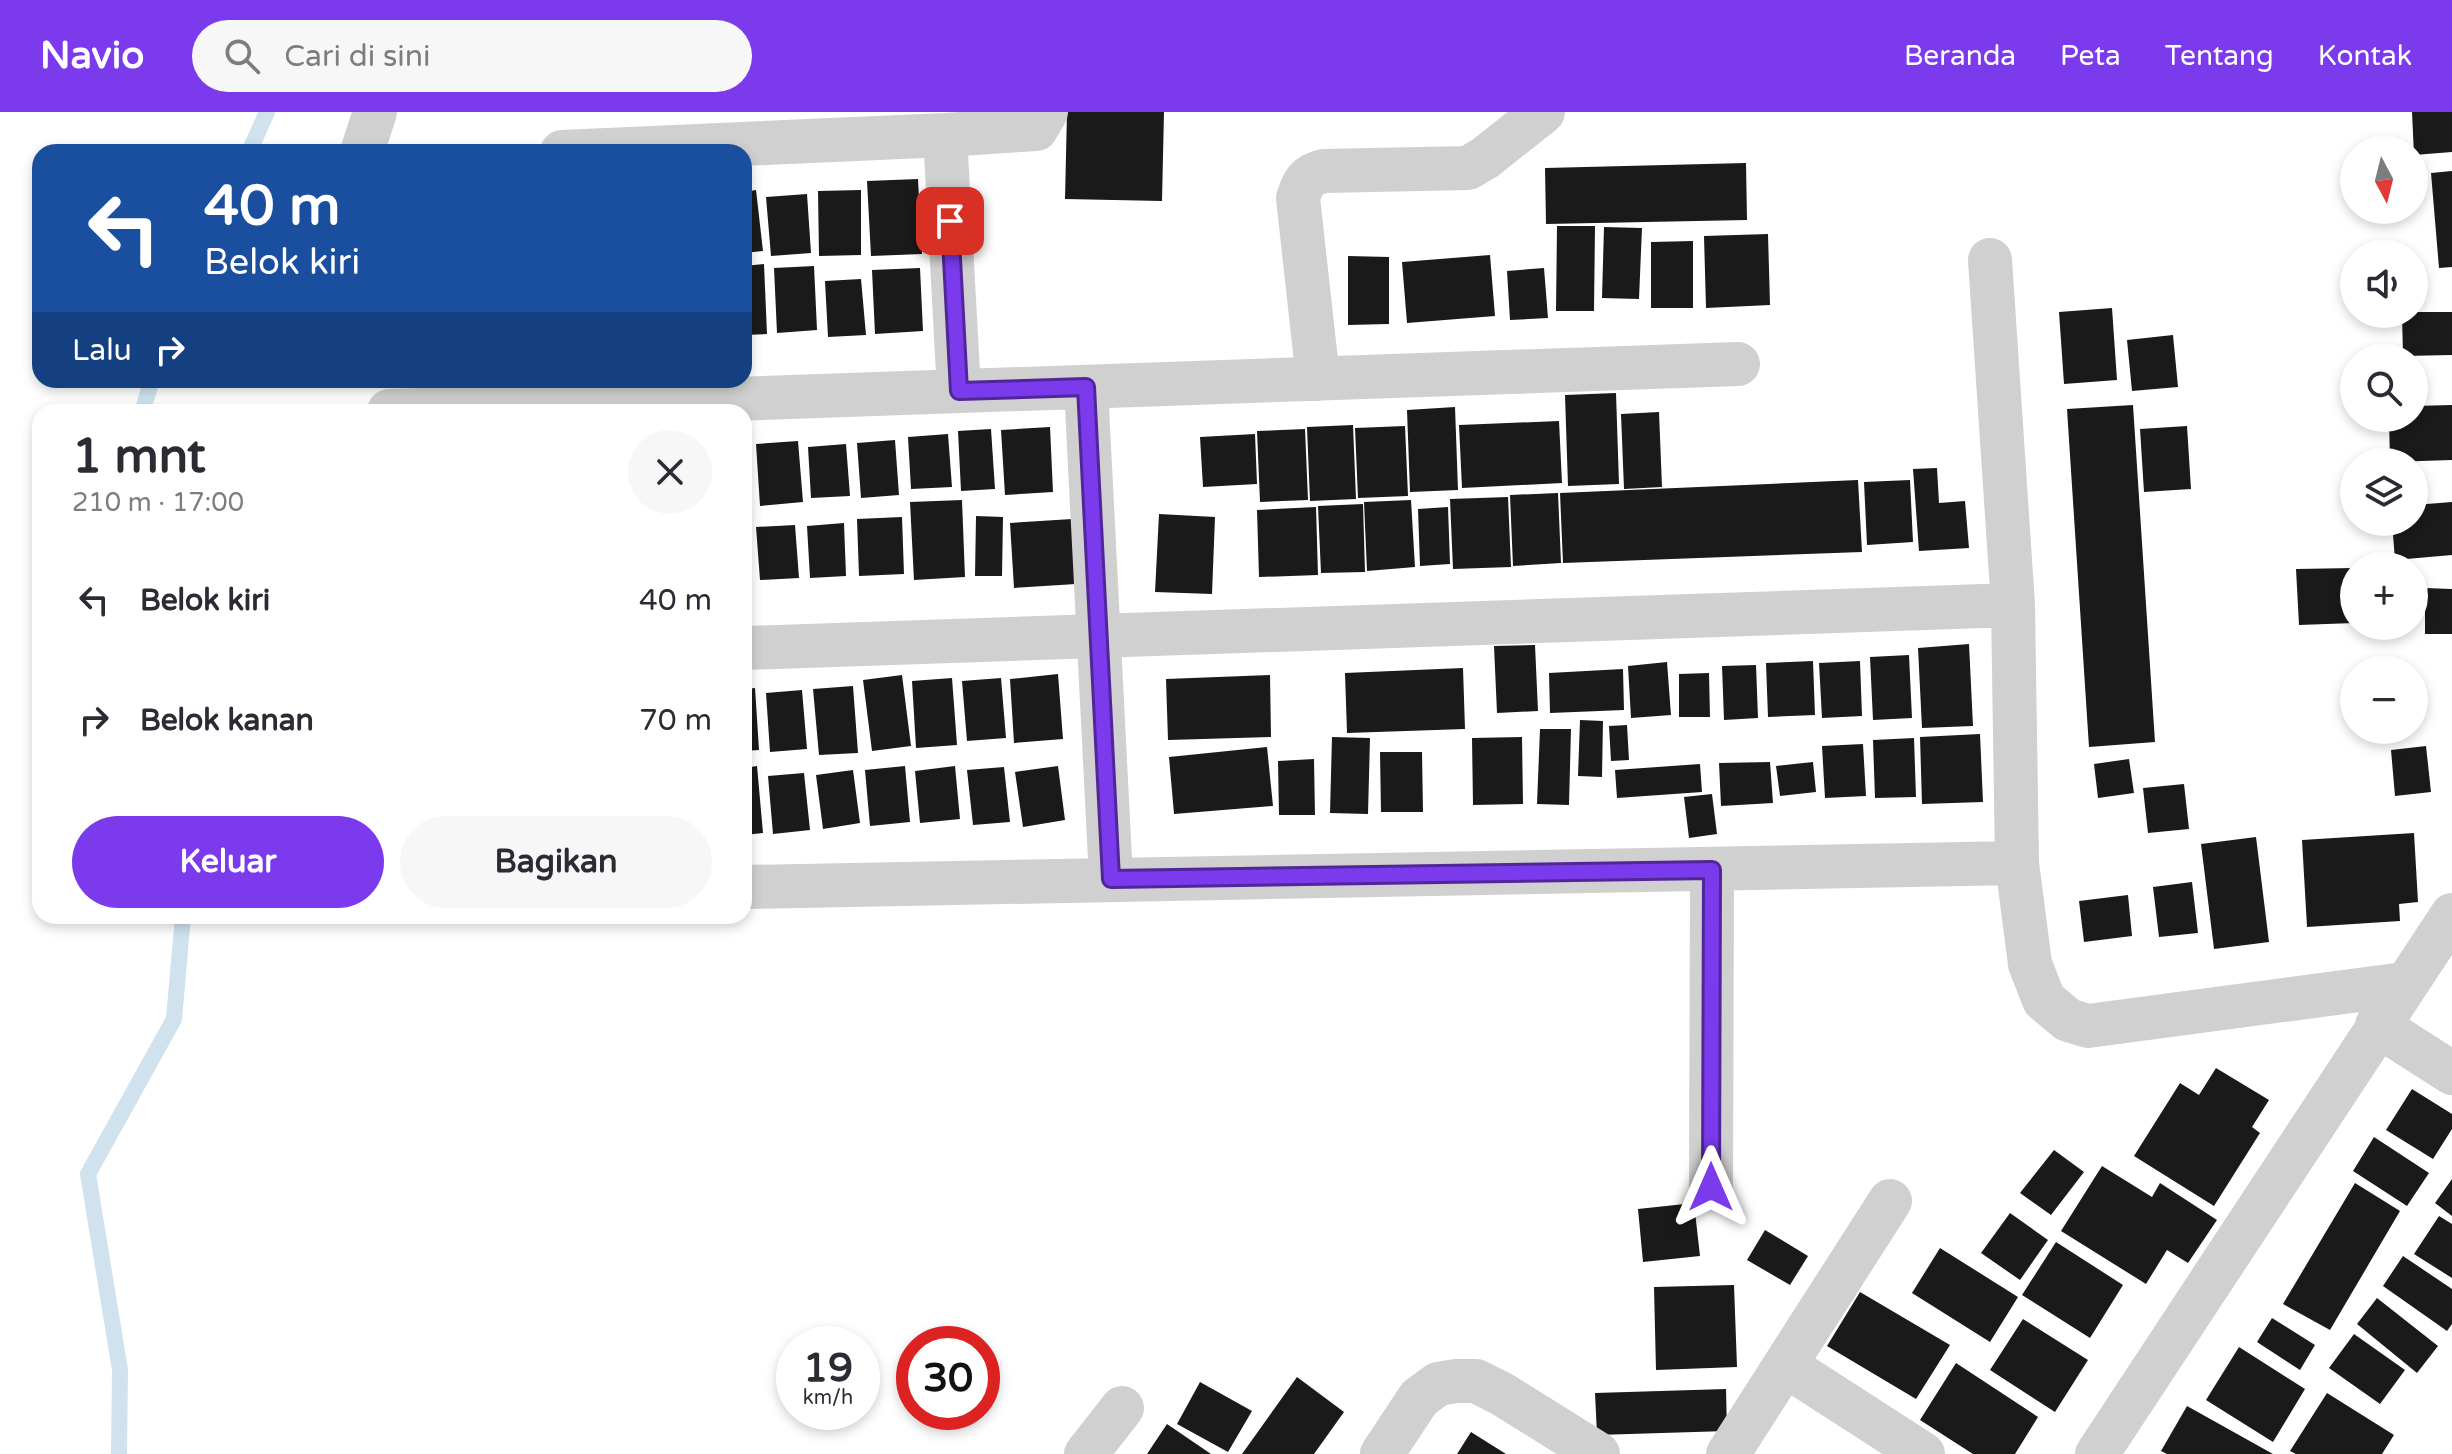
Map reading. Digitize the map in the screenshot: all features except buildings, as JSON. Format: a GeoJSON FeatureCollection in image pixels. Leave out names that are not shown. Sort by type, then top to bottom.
{"type":"FeatureCollection","features":[{"type":"Feature","properties":{"kind":"street"},"geometry":{"type":"LineString","coordinates":[[365,144],[375,112]]}},
{"type":"Feature","properties":{"kind":"street"},"geometry":{"type":"LineString","coordinates":[[742,144],[1036,129],[1046,112]]}},
{"type":"Feature","properties":{"kind":"street"},"geometry":{"type":"LineString","coordinates":[[1318,379],[1298,198],[1303,183],[1311,174],[1324,171],[1468,168],[1543,112]]}},
{"type":"Feature","properties":{"kind":"street"},"geometry":{"type":"LineString","coordinates":[[945,135],[959,391]]}},
{"type":"Feature","properties":{"kind":"street"},"geometry":{"type":"LineString","coordinates":[[1990,260],[2013,605],[2017,863],[2030,964],[2044,1000],[2068,1020],[2088,1026],[2404,984]]}},
{"type":"Feature","properties":{"kind":"street"},"geometry":{"type":"LineString","coordinates":[[388,401],[959,391],[1738,364]]}},
{"type":"Feature","properties":{"kind":"street"},"geometry":{"type":"LineString","coordinates":[[1086,387],[1111,879]]}},
{"type":"Feature","properties":{"kind":"street"},"geometry":{"type":"LineString","coordinates":[[752,648],[2013,605]]}},
{"type":"Feature","properties":{"kind":"street"},"geometry":{"type":"LineString","coordinates":[[752,887],[2017,863]]}},
{"type":"Feature","properties":{"kind":"street"},"geometry":{"type":"LineString","coordinates":[[1711,1187],[1712,870]]}},
{"type":"Feature","properties":{"kind":"street"},"geometry":{"type":"LineString","coordinates":[[2097,1454],[2452,915]]}},
{"type":"Feature","properties":{"kind":"street"},"geometry":{"type":"LineString","coordinates":[[2377,1025],[2452,1073]]}},
{"type":"Feature","properties":{"kind":"street"},"geometry":{"type":"LineString","coordinates":[[1728,1454],[1890,1201]]}},
{"type":"Feature","properties":{"kind":"street"},"geometry":{"type":"LineString","coordinates":[[1785,1365],[1923,1454]]}},
{"type":"Feature","properties":{"kind":"street"},"geometry":{"type":"LineString","coordinates":[[1382,1454],[1419,1398],[1438,1384],[1456,1381],[1476,1381],[1502,1394],[1598,1454]]}},
{"type":"Feature","properties":{"kind":"street"},"geometry":{"type":"LineString","coordinates":[[1086,1454],[1122,1408]]}},
{"type":"Feature","properties":{"kind":"waterway"},"geometry":{"type":"LineString","coordinates":[[253,144],[267,112]]}},
{"type":"Feature","properties":{"kind":"waterway"},"geometry":{"type":"LineString","coordinates":[[144,404],[150,388]]}},
{"type":"Feature","properties":{"kind":"waterway"},"geometry":{"type":"LineString","coordinates":[[119,1454],[120,1370],[88,1174],[174,1019],[182,924]]}},
{"type":"Feature","properties":{"kind":"route"},"geometry":{"type":"LineString","coordinates":[[950,221],[959,391],[1086,387],[1111,879],[1712,870],[1711,1187]]}}]}
